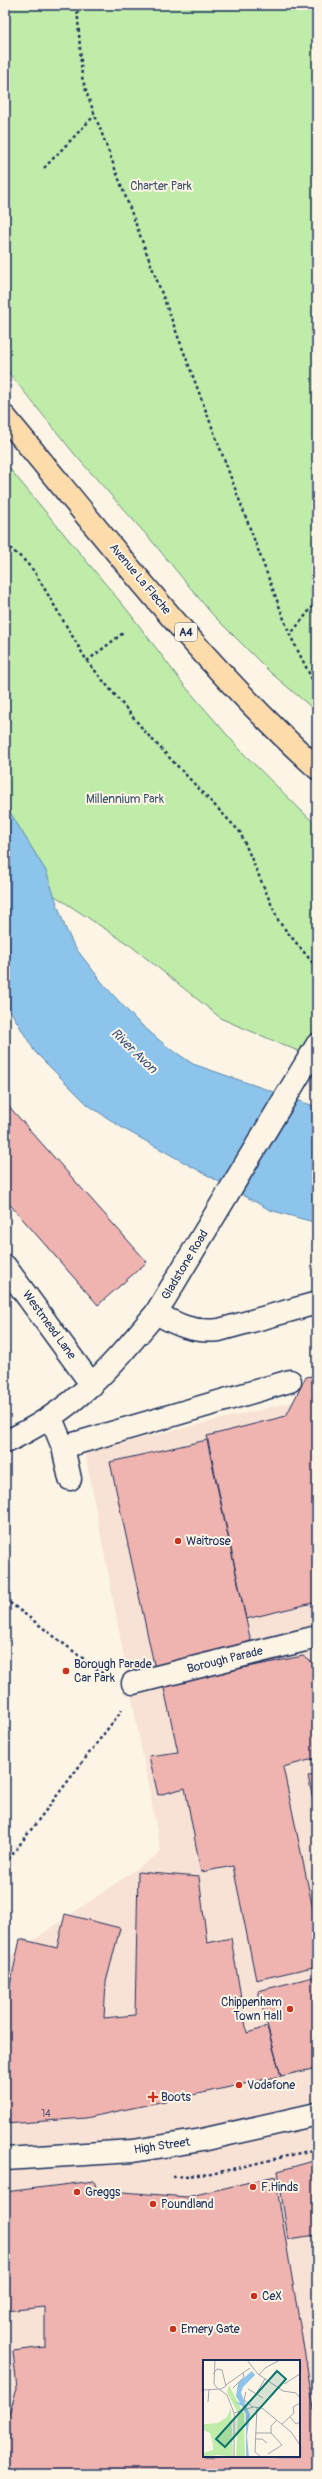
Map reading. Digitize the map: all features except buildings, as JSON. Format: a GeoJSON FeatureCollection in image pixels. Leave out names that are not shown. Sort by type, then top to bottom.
{"type":"FeatureCollection","features":[{"type":"Feature","properties":{"kind":"main road","name":"Avenue La Fleche"},"geometry":{"type":"LineString","coordinates":[[5,417],[208,658],[270,725],[317,768]]}},
{"type":"Feature","properties":{"kind":"street","name":"Gladstone Road"},"geometry":{"type":"LineString","coordinates":[[5,1442],[51,1418],[75,1401],[92,1385],[156,1313],[317,1045]]}},
{"type":"Feature","properties":{"kind":"street","name":"Westmead Lane"},"geometry":{"type":"LineString","coordinates":[[5,1266],[92,1385]]}},
{"type":"Feature","properties":{"kind":"street"},"geometry":{"type":"LineString","coordinates":[[156,1313],[178,1326],[205,1331],[317,1303]]}},
{"type":"Feature","properties":{"kind":"street"},"geometry":{"type":"LineString","coordinates":[[63,1447],[290,1381]]}},
{"type":"Feature","properties":{"kind":"street"},"geometry":{"type":"LineString","coordinates":[[51,1418],[63,1447],[70,1479]]}},
{"type":"Feature","properties":{"kind":"street","name":"Borough Parade"},"geometry":{"type":"LineString","coordinates":[[139,1682],[317,1637]]}},
{"type":"Feature","properties":{"kind":"street","name":"High Street"},"geometry":{"type":"LineString","coordinates":[[5,2159],[133,2151],[202,2140],[317,2114]]}},
{"type":"Feature","properties":{"kind":"path"},"geometry":{"type":"LineString","coordinates":[[77,5],[82,77],[94,116],[290,636],[317,689]]}},
{"type":"Feature","properties":{"kind":"path"},"geometry":{"type":"LineString","coordinates":[[44,168],[94,116]]}},
{"type":"Feature","properties":{"kind":"path"},"geometry":{"type":"LineString","coordinates":[[5,544],[24,559],[34,572],[87,661],[147,734],[240,832],[280,922],[317,968]]}},
{"type":"Feature","properties":{"kind":"path"},"geometry":{"type":"LineString","coordinates":[[290,636],[317,601]]}},
{"type":"Feature","properties":{"kind":"path"},"geometry":{"type":"LineString","coordinates":[[87,661],[123,633]]}},
{"type":"Feature","properties":{"kind":"path"},"geometry":{"type":"LineString","coordinates":[[5,1599],[112,1680]]}},
{"type":"Feature","properties":{"kind":"path"},"geometry":{"type":"LineString","coordinates":[[5,1864],[139,1682]]}},
{"type":"Feature","properties":{"kind":"path"},"geometry":{"type":"LineString","coordinates":[[211,2174],[317,2149]]}},
{"type":"Feature","properties":{"kind":"shaded area"},"geometry":{"type":"Polygon","coordinates":[[[317,1396],[317,2474],[5,2474],[5,1960],[161,1852],[85,1452],[317,1396]]]}},
{"type":"Feature","properties":{"kind":"green space","name":"Charter Park"},"geometry":{"type":"Polygon","coordinates":[[[5,5],[317,5],[317,712],[271,673],[212,614],[151,540],[76,456],[5,368],[5,5]]]}},
{"type":"Feature","properties":{"kind":"green space","name":"Millennium Park"},"geometry":{"type":"Polygon","coordinates":[[[5,463],[128,611],[184,685],[242,752],[317,826],[317,1059],[222,1019],[131,946],[20,873],[5,847],[5,463]]]}},
{"type":"Feature","properties":{"kind":"water","name":"River Avon"},"geometry":{"type":"Polygon","coordinates":[[[5,804],[46,871],[65,927],[74,946],[105,986],[136,1020],[165,1045],[193,1064],[317,1107],[317,1223],[270,1210],[124,1129],[88,1105],[35,1052],[5,1002],[5,804]]]}},
{"type":"Feature","properties":{"kind":"place","name":"Waitrose"},"geometry":{"type":"Point","coordinates":[178,1541]}},
{"type":"Feature","properties":{"kind":"place","name":"Borough Parade Car Park"},"geometry":{"type":"Point","coordinates":[66,1671]}},
{"type":"Feature","properties":{"kind":"place","name":"Chippenham Town Hall"},"geometry":{"type":"Point","coordinates":[290,2009]}},
{"type":"Feature","properties":{"kind":"place","name":"Vodafone"},"geometry":{"type":"Point","coordinates":[239,2085]}},
{"type":"Feature","properties":{"kind":"place","name":"Boots"},"geometry":{"type":"Point","coordinates":[153,2097]}},
{"type":"Feature","properties":{"kind":"place","name":"F.Hinds"},"geometry":{"type":"Point","coordinates":[253,2187]}},
{"type":"Feature","properties":{"kind":"place","name":"Greggs"},"geometry":{"type":"Point","coordinates":[77,2192]}},
{"type":"Feature","properties":{"kind":"place","name":"Poundland"},"geometry":{"type":"Point","coordinates":[153,2204]}},
{"type":"Feature","properties":{"kind":"place","name":"CeX"},"geometry":{"type":"Point","coordinates":[254,2296]}},
{"type":"Feature","properties":{"kind":"place","name":"Emery Gate"},"geometry":{"type":"Point","coordinates":[173,2329]}}]}
